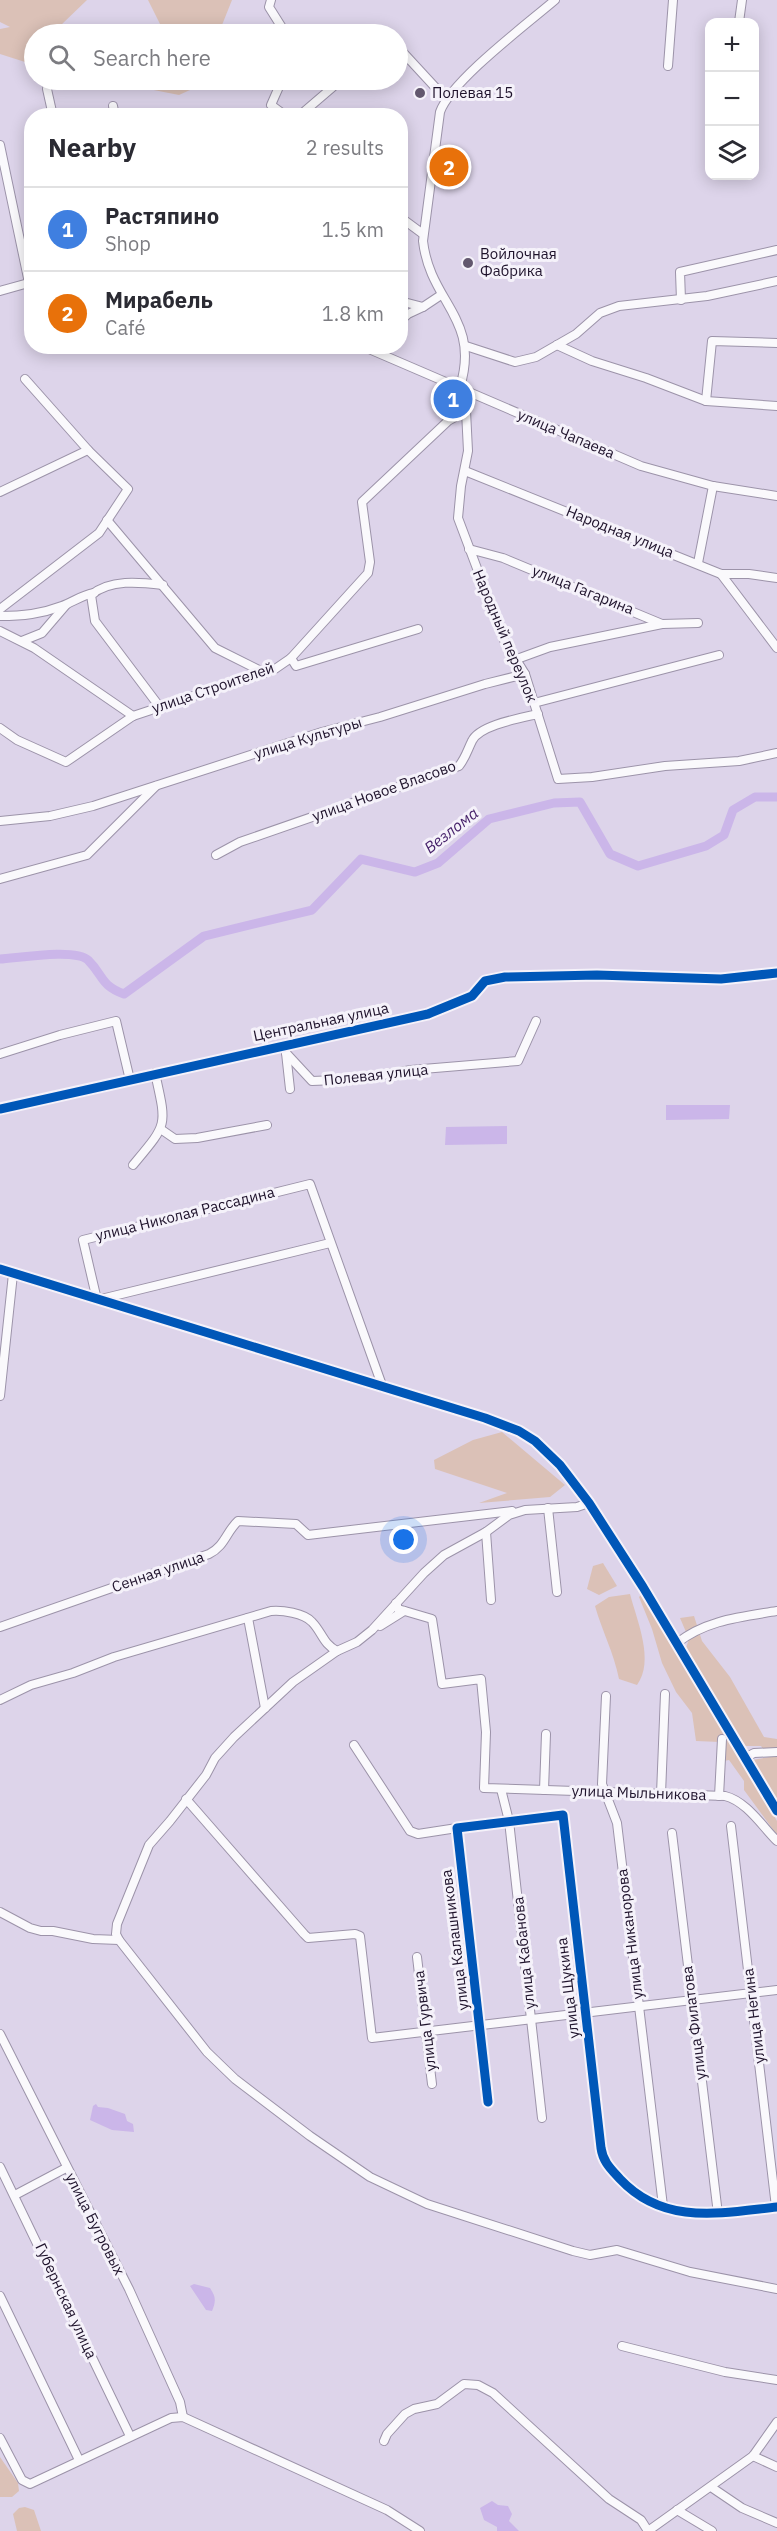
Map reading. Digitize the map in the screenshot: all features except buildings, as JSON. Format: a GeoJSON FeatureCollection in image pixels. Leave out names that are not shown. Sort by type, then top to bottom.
{"type":"FeatureCollection","features":[{"type":"Feature","properties":{"kind":"street"},"geometry":{"type":"LineString","coordinates":[[271,0],[269,7],[280,24]]}},
{"type":"Feature","properties":{"kind":"street"},"geometry":{"type":"LineString","coordinates":[[460,387],[465,371],[466,346],[459,323],[441,295],[424,251],[423,234],[433,174],[438,122],[446,99],[465,78],[555,0]]}},
{"type":"Feature","properties":{"kind":"street"},"geometry":{"type":"LineString","coordinates":[[668,66],[673,0]]}},
{"type":"Feature","properties":{"kind":"street"},"geometry":{"type":"LineString","coordinates":[[740,18],[742,0]]}},
{"type":"Feature","properties":{"kind":"street"},"geometry":{"type":"LineString","coordinates":[[408,58],[446,99]]}},
{"type":"Feature","properties":{"kind":"street"},"geometry":{"type":"LineString","coordinates":[[47,90],[51,108]]}},
{"type":"Feature","properties":{"kind":"street"},"geometry":{"type":"LineString","coordinates":[[275,108],[271,105],[278,90]]}},
{"type":"Feature","properties":{"kind":"street"},"geometry":{"type":"LineString","coordinates":[[308,108],[329,90]]}},
{"type":"Feature","properties":{"kind":"street"},"geometry":{"type":"LineString","coordinates":[[0,145],[24,255]]}},
{"type":"Feature","properties":{"kind":"street"},"geometry":{"type":"LineString","coordinates":[[408,223],[423,234]]}},
{"type":"Feature","properties":{"kind":"street"},"geometry":{"type":"LineString","coordinates":[[681,300],[680,272],[777,250]]}},
{"type":"Feature","properties":{"kind":"street"},"geometry":{"type":"LineString","coordinates":[[466,346],[515,362],[536,357],[576,334],[600,314],[619,306],[681,300],[777,281]]}},
{"type":"Feature","properties":{"kind":"street"},"geometry":{"type":"LineString","coordinates":[[0,291],[24,284]]}},
{"type":"Feature","properties":{"kind":"street"},"geometry":{"type":"LineString","coordinates":[[408,314],[441,295]]}},
{"type":"Feature","properties":{"kind":"street"},"geometry":{"type":"LineString","coordinates":[[408,303],[423,307]]}},
{"type":"Feature","properties":{"kind":"street"},"geometry":{"type":"LineString","coordinates":[[706,401],[712,341],[777,343]]}},
{"type":"Feature","properties":{"kind":"street"},"geometry":{"type":"LineString","coordinates":[[557,345],[592,361],[646,378],[706,401],[777,406]]}},
{"type":"Feature","properties":{"kind":"street","name":"улица Чапаева"},"geometry":{"type":"LineString","coordinates":[[380,354],[641,466],[713,486],[777,496]]}},
{"type":"Feature","properties":{"kind":"street"},"geometry":{"type":"LineString","coordinates":[[0,609],[99,533],[128,489],[88,450],[25,380]]}},
{"type":"Feature","properties":{"kind":"street","name":"Народный переулок"},"geometry":{"type":"LineString","coordinates":[[460,387],[466,411],[468,451],[458,518],[504,640],[525,674],[558,779],[592,777],[665,766],[740,761],[777,753]]}},
{"type":"Feature","properties":{"kind":"street","name":"улица Строителей"},"geometry":{"type":"LineString","coordinates":[[0,728],[17,740],[66,762],[133,716],[275,669],[291,658],[368,573],[370,562],[362,502],[448,421],[466,411]]}},
{"type":"Feature","properties":{"kind":"street"},"geometry":{"type":"LineString","coordinates":[[0,492],[88,450]]}},
{"type":"Feature","properties":{"kind":"street","name":"Народная улица"},"geometry":{"type":"LineString","coordinates":[[465,471],[721,574],[749,574],[777,578]]}},
{"type":"Feature","properties":{"kind":"street"},"geometry":{"type":"LineString","coordinates":[[698,563],[713,486]]}},
{"type":"Feature","properties":{"kind":"street"},"geometry":{"type":"LineString","coordinates":[[107,520],[215,648],[265,673]]}},
{"type":"Feature","properties":{"kind":"street","name":"улица Гагарина"},"geometry":{"type":"LineString","coordinates":[[469,549],[503,558],[662,624],[698,623]]}},
{"type":"Feature","properties":{"kind":"street"},"geometry":{"type":"LineString","coordinates":[[721,574],[774,640],[777,648]]}},
{"type":"Feature","properties":{"kind":"street"},"geometry":{"type":"LineString","coordinates":[[159,706],[95,621],[91,595],[99,588],[124,583],[163,585]]}},
{"type":"Feature","properties":{"kind":"street"},"geometry":{"type":"LineString","coordinates":[[0,616],[33,616],[68,603],[84,594],[94,593]]}},
{"type":"Feature","properties":{"kind":"street"},"geometry":{"type":"LineString","coordinates":[[22,641],[42,633],[68,603]]}},
{"type":"Feature","properties":{"kind":"street"},"geometry":{"type":"LineString","coordinates":[[517,659],[550,648],[662,624]]}},
{"type":"Feature","properties":{"kind":"street"},"geometry":{"type":"LineString","coordinates":[[291,658],[296,666],[418,629]]}},
{"type":"Feature","properties":{"kind":"street"},"geometry":{"type":"LineString","coordinates":[[0,631],[22,641],[133,716]]}},
{"type":"Feature","properties":{"kind":"street"},"geometry":{"type":"LineString","coordinates":[[534,703],[719,654]]}},
{"type":"Feature","properties":{"kind":"street","name":"улица Культуры"},"geometry":{"type":"LineString","coordinates":[[0,821],[50,816],[93,806],[322,732],[525,674]]}},
{"type":"Feature","properties":{"kind":"street","name":"улица Новое Власово"},"geometry":{"type":"LineString","coordinates":[[216,855],[240,842],[459,766],[469,753],[472,740],[480,732],[489,727],[538,714]]}},
{"type":"Feature","properties":{"kind":"street"},"geometry":{"type":"LineString","coordinates":[[0,879],[87,855],[157,785]]}},
{"type":"Feature","properties":{"kind":"street","name":"Центральная улица"},"geometry":{"type":"LineString","coordinates":[[0,1108],[155,1073],[284,1050],[428,1014],[472,996],[485,981],[505,977],[597,975],[722,980],[777,973]]}},
{"type":"Feature","properties":{"kind":"street"},"geometry":{"type":"LineString","coordinates":[[0,1054],[60,1035],[116,1021],[130,1080]]}},
{"type":"Feature","properties":{"kind":"street","name":"Полевая улица"},"geometry":{"type":"LineString","coordinates":[[284,1050],[312,1081],[518,1061],[536,1022]]}},
{"type":"Feature","properties":{"kind":"street"},"geometry":{"type":"LineString","coordinates":[[284,1050],[290,1089]]}},
{"type":"Feature","properties":{"kind":"street"},"geometry":{"type":"LineString","coordinates":[[133,1165],[162,1130],[164,1113],[155,1073]]}},
{"type":"Feature","properties":{"kind":"street"},"geometry":{"type":"LineString","coordinates":[[162,1130],[175,1139],[197,1138],[267,1125]]}},
{"type":"Feature","properties":{"kind":"street","name":"улица Николая Рассадина"},"geometry":{"type":"LineString","coordinates":[[330,1243],[97,1300],[83,1240],[310,1184],[383,1388]]}},
{"type":"Feature","properties":{"kind":"street"},"geometry":{"type":"LineString","coordinates":[[0,1269],[485,1418],[519,1431],[550,1455],[589,1503],[677,1643],[777,1811]]}},
{"type":"Feature","properties":{"kind":"street"},"geometry":{"type":"LineString","coordinates":[[0,1396],[14,1274]]}},
{"type":"Feature","properties":{"kind":"street"},"geometry":{"type":"LineString","coordinates":[[372,1630],[444,1555],[486,1532],[517,1511],[577,1507],[589,1503]]}},
{"type":"Feature","properties":{"kind":"street"},"geometry":{"type":"LineString","coordinates":[[548,1508],[557,1592]]}},
{"type":"Feature","properties":{"kind":"street","name":"Сенная улица"},"geometry":{"type":"LineString","coordinates":[[0,1627],[210,1554],[226,1540],[238,1521],[296,1524],[308,1535],[517,1511]]}},
{"type":"Feature","properties":{"kind":"street"},"geometry":{"type":"LineString","coordinates":[[486,1532],[491,1600]]}},
{"type":"Feature","properties":{"kind":"street"},"geometry":{"type":"LineString","coordinates":[[396,1604],[398,1609],[404,1611]]}},
{"type":"Feature","properties":{"kind":"street"},"geometry":{"type":"LineString","coordinates":[[0,1700],[31,1685],[73,1673],[114,1657],[276,1611],[306,1617],[313,1622],[328,1646],[337,1651]]}},
{"type":"Feature","properties":{"kind":"street"},"geometry":{"type":"LineString","coordinates":[[404,1611],[357,1642],[337,1651],[293,1682],[215,1758],[206,1775],[146,1849],[117,1924],[119,1940],[207,2052],[228,2072],[310,2136],[370,2176],[427,2205],[535,2241],[586,2254],[617,2250],[690,2272],[777,2289]]}},
{"type":"Feature","properties":{"kind":"street","name":"улица Мыльникова"},"geometry":{"type":"LineString","coordinates":[[404,1611],[432,1619],[442,1684],[481,1679],[486,1732],[484,1788],[732,1798],[739,1802],[777,1841]]}},
{"type":"Feature","properties":{"kind":"street"},"geometry":{"type":"LineString","coordinates":[[677,1643],[699,1628],[735,1617],[777,1611]]}},
{"type":"Feature","properties":{"kind":"street"},"geometry":{"type":"LineString","coordinates":[[248,1618],[265,1708]]}},
{"type":"Feature","properties":{"kind":"street"},"geometry":{"type":"LineString","coordinates":[[661,1794],[665,1694]]}},
{"type":"Feature","properties":{"kind":"street","name":"улица Никанорова"},"geometry":{"type":"LineString","coordinates":[[606,1696],[603,1792],[616,1818],[663,2206]]}},
{"type":"Feature","properties":{"kind":"street"},"geometry":{"type":"LineString","coordinates":[[544,1790],[546,1734]]}},
{"type":"Feature","properties":{"kind":"street"},"geometry":{"type":"LineString","coordinates":[[718,1796],[722,1739]]}},
{"type":"Feature","properties":{"kind":"street"},"geometry":{"type":"LineString","coordinates":[[354,1745],[410,1831],[418,1834],[509,1821]]}},
{"type":"Feature","properties":{"kind":"street"},"geometry":{"type":"LineString","coordinates":[[745,1758],[754,1753],[777,1752]]}},
{"type":"Feature","properties":{"kind":"street","name":"улица Кабанова"},"geometry":{"type":"LineString","coordinates":[[501,1789],[509,1821],[542,2118]]}},
{"type":"Feature","properties":{"kind":"street"},"geometry":{"type":"LineString","coordinates":[[186,1799],[308,1938],[360,1936],[372,2038],[777,1990]]}},
{"type":"Feature","properties":{"kind":"street","name":"улица Щукина"},"geometry":{"type":"LineString","coordinates":[[509,1821],[563,1815],[603,2157],[631,2189],[663,2206]]}},
{"type":"Feature","properties":{"kind":"street","name":"улица Негина"},"geometry":{"type":"LineString","coordinates":[[731,1826],[777,2207]]}},
{"type":"Feature","properties":{"kind":"street","name":"улица Калашникова"},"geometry":{"type":"LineString","coordinates":[[457,1828],[488,2102]]}},
{"type":"Feature","properties":{"kind":"street","name":"улица Филатова"},"geometry":{"type":"LineString","coordinates":[[672,1833],[718,2214]]}},
{"type":"Feature","properties":{"kind":"street"},"geometry":{"type":"LineString","coordinates":[[0,1912],[40,1931],[93,1939],[119,1940]]}},
{"type":"Feature","properties":{"kind":"street","name":"улица Гурвича"},"geometry":{"type":"LineString","coordinates":[[417,1957],[432,2085]]}},
{"type":"Feature","properties":{"kind":"street","name":"улица Бугровых"},"geometry":{"type":"LineString","coordinates":[[0,2034],[133,2300],[180,2402],[183,2417]]}},
{"type":"Feature","properties":{"kind":"street"},"geometry":{"type":"LineString","coordinates":[[15,2195],[66,2168]]}},
{"type":"Feature","properties":{"kind":"street","name":"Губернская улица"},"geometry":{"type":"LineString","coordinates":[[0,2169],[15,2195],[130,2436]]}},
{"type":"Feature","properties":{"kind":"street"},"geometry":{"type":"LineString","coordinates":[[663,2206],[691,2214],[718,2214],[777,2207]]}},
{"type":"Feature","properties":{"kind":"street"},"geometry":{"type":"LineString","coordinates":[[0,2296],[79,2460]]}},
{"type":"Feature","properties":{"kind":"street"},"geometry":{"type":"LineString","coordinates":[[622,2346],[725,2372],[777,2380]]}},
{"type":"Feature","properties":{"kind":"street"},"geometry":{"type":"LineString","coordinates":[[384,2441],[401,2417],[409,2411],[437,2404],[464,2384],[478,2385],[500,2399],[609,2499],[641,2520],[648,2531],[753,2456],[777,2422]]}},
{"type":"Feature","properties":{"kind":"street"},"geometry":{"type":"LineString","coordinates":[[0,2438],[22,2480],[27,2484],[171,2418],[183,2417],[387,2510],[420,2531]]}},
{"type":"Feature","properties":{"kind":"street"},"geometry":{"type":"LineString","coordinates":[[753,2456],[777,2467]]}},
{"type":"Feature","properties":{"kind":"street"},"geometry":{"type":"LineString","coordinates":[[711,2487],[723,2497],[777,2523]]}},
{"type":"Feature","properties":{"kind":"street"},"geometry":{"type":"LineString","coordinates":[[677,2510],[712,2531]]}},
{"type":"Feature","properties":{"kind":"shaded area"},"geometry":{"type":"Polygon","coordinates":[[[0,0],[87,0],[62,24],[24,24],[24,62],[0,54],[0,29],[10,27],[0,22],[0,0]]]}},
{"type":"Feature","properties":{"kind":"shaded area"},"geometry":{"type":"Polygon","coordinates":[[[148,0],[232,0],[222,24],[160,24],[148,0]]]}},
{"type":"Feature","properties":{"kind":"shaded area"},"geometry":{"type":"Polygon","coordinates":[[[154,90],[190,90],[179,95],[154,90]]]}},
{"type":"Feature","properties":{"kind":"shaded area"},"geometry":{"type":"Polygon","coordinates":[[[666,1105],[730,1105],[729,1119],[666,1120],[666,1105]]]}},
{"type":"Feature","properties":{"kind":"shaded area"},"geometry":{"type":"Polygon","coordinates":[[[507,1126],[507,1144],[445,1145],[446,1127],[507,1126]]]}},
{"type":"Feature","properties":{"kind":"shaded area"},"geometry":{"type":"Polygon","coordinates":[[[502,1432],[565,1485],[550,1497],[479,1503],[507,1493],[435,1469],[434,1460],[473,1440],[502,1432]]]}},
{"type":"Feature","properties":{"kind":"shaded area"},"geometry":{"type":"Polygon","coordinates":[[[603,1563],[617,1586],[599,1595],[587,1589],[593,1566],[603,1563]]]}},
{"type":"Feature","properties":{"kind":"shaded area"},"geometry":{"type":"Polygon","coordinates":[[[630,1594],[645,1653],[642,1675],[637,1685],[619,1679],[595,1606],[609,1597],[630,1594]]]}},
{"type":"Feature","properties":{"kind":"shaded area"},"geometry":{"type":"Polygon","coordinates":[[[641,1595],[777,1821],[777,1835],[744,1790],[744,1781],[729,1760],[724,1761],[720,1742],[696,1741],[692,1713],[676,1692],[662,1663],[639,1597],[641,1595]]]}},
{"type":"Feature","properties":{"kind":"shaded area"},"geometry":{"type":"Polygon","coordinates":[[[694,1616],[702,1641],[730,1677],[764,1737],[777,1739],[777,1802],[752,1760],[769,1757],[761,1746],[743,1746],[685,1651],[689,1639],[680,1618],[694,1616]]]}},
{"type":"Feature","properties":{"kind":"shaded area"},"geometry":{"type":"Polygon","coordinates":[[[96,2104],[98,2107],[125,2114],[127,2121],[133,2124],[134,2132],[112,2130],[90,2120],[93,2106],[96,2104]]]}},
{"type":"Feature","properties":{"kind":"shaded area"},"geometry":{"type":"Polygon","coordinates":[[[194,2284],[210,2288],[215,2299],[212,2311],[206,2310],[190,2286],[194,2284]]]}},
{"type":"Feature","properties":{"kind":"shaded area"},"geometry":{"type":"Polygon","coordinates":[[[0,2457],[18,2483],[19,2491],[12,2497],[0,2497],[0,2457]]]}},
{"type":"Feature","properties":{"kind":"shaded area"},"geometry":{"type":"Polygon","coordinates":[[[492,2501],[498,2505],[508,2506],[512,2514],[509,2521],[519,2531],[497,2531],[497,2527],[484,2520],[480,2508],[492,2501]]]}},
{"type":"Feature","properties":{"kind":"shaded area"},"geometry":{"type":"Polygon","coordinates":[[[19,2508],[34,2510],[41,2531],[17,2531],[13,2514],[19,2508]]]}},
{"type":"Feature","properties":{"kind":"waterway","name":"Везлома"},"geometry":{"type":"LineString","coordinates":[[0,959],[59,954],[81,956],[88,960],[106,984],[124,994],[204,936],[312,910],[361,859],[415,872],[438,863],[489,819],[554,803],[580,802],[610,854],[638,866],[706,846],[724,835],[733,810],[755,797],[777,797]]}},
{"type":"Feature","properties":{"kind":"cycle path"},"geometry":{"type":"LineString","coordinates":[[0,1109],[428,1014],[472,996],[485,981],[505,977],[597,975],[721,979],[777,973]]}},
{"type":"Feature","properties":{"kind":"cycle path"},"geometry":{"type":"LineString","coordinates":[[0,1269],[485,1418],[519,1431],[535,1441],[560,1465],[589,1503],[643,1587],[777,1811]]}},
{"type":"Feature","properties":{"kind":"cycle path"},"geometry":{"type":"LineString","coordinates":[[488,2102],[457,1828],[563,1815],[601,2148],[606,2161],[620,2179],[637,2194],[655,2204],[674,2210],[714,2213],[777,2207]]}},
{"type":"Feature","properties":{"kind":"place","name":"Полевая 15"},"geometry":{"type":"Point","coordinates":[420,93]}},
{"type":"Feature","properties":{"kind":"place","name":"Мирабель"},"geometry":{"type":"Point","coordinates":[449,167]}},
{"type":"Feature","properties":{"kind":"place","name":"Войлочная Фабрика"},"geometry":{"type":"Point","coordinates":[468,263]}},
{"type":"Feature","properties":{"kind":"place","name":"Растяпино"},"geometry":{"type":"Point","coordinates":[453,399]}}]}
